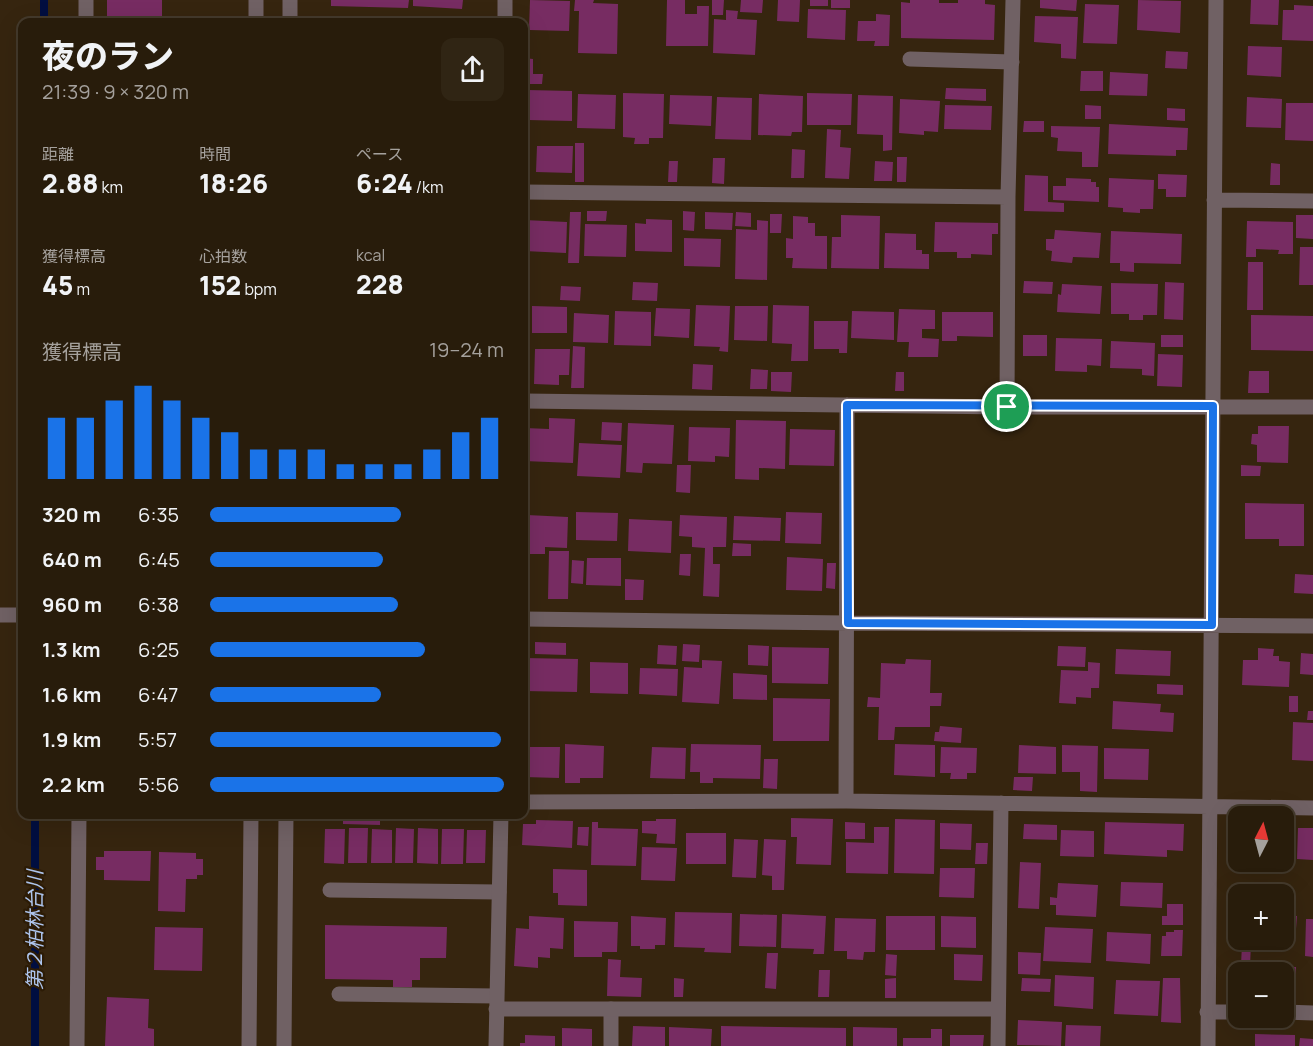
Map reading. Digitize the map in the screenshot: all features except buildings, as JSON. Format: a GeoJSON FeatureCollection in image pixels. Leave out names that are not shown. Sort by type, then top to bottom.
{"type":"FeatureCollection","features":[{"type":"Feature","properties":{"kind":"street"},"geometry":{"type":"LineString","coordinates":[[86,0],[86,18]]}},
{"type":"Feature","properties":{"kind":"street"},"geometry":{"type":"LineString","coordinates":[[256,0],[256,18]]}},
{"type":"Feature","properties":{"kind":"street"},"geometry":{"type":"LineString","coordinates":[[290,0],[290,18]]}},
{"type":"Feature","properties":{"kind":"street"},"geometry":{"type":"LineString","coordinates":[[505,0],[505,18]]}},
{"type":"Feature","properties":{"kind":"street"},"geometry":{"type":"LineString","coordinates":[[1007,407],[1008,197],[1013,0]]}},
{"type":"Feature","properties":{"kind":"street"},"geometry":{"type":"LineString","coordinates":[[1208,1046],[1216,0]]}},
{"type":"Feature","properties":{"kind":"street"},"geometry":{"type":"LineString","coordinates":[[910,59],[1012,62]]}},
{"type":"Feature","properties":{"kind":"street"},"geometry":{"type":"LineString","coordinates":[[528,192],[1008,197]]}},
{"type":"Feature","properties":{"kind":"street"},"geometry":{"type":"LineString","coordinates":[[1214,200],[1313,201]]}},
{"type":"Feature","properties":{"kind":"street"},"geometry":{"type":"LineString","coordinates":[[528,401],[1007,407],[1313,407]]}},
{"type":"Feature","properties":{"kind":"street"},"geometry":{"type":"LineString","coordinates":[[846,801],[847,405]]}},
{"type":"Feature","properties":{"kind":"street"},"geometry":{"type":"LineString","coordinates":[[528,619],[1313,626]]}},
{"type":"Feature","properties":{"kind":"street"},"geometry":{"type":"LineString","coordinates":[[528,802],[846,801],[1313,808]]}},
{"type":"Feature","properties":{"kind":"street"},"geometry":{"type":"LineString","coordinates":[[998,1046],[1001,803]]}},
{"type":"Feature","properties":{"kind":"street"},"geometry":{"type":"LineString","coordinates":[[77,1046],[79,819]]}},
{"type":"Feature","properties":{"kind":"street"},"geometry":{"type":"LineString","coordinates":[[249,1046],[251,819]]}},
{"type":"Feature","properties":{"kind":"street"},"geometry":{"type":"LineString","coordinates":[[284,1046],[286,819]]}},
{"type":"Feature","properties":{"kind":"street"},"geometry":{"type":"LineString","coordinates":[[496,1046],[501,819]]}},
{"type":"Feature","properties":{"kind":"street"},"geometry":{"type":"LineString","coordinates":[[330,890],[499,892]]}},
{"type":"Feature","properties":{"kind":"street"},"geometry":{"type":"LineString","coordinates":[[339,994],[611,1009],[998,1009]]}},
{"type":"Feature","properties":{"kind":"street"},"geometry":{"type":"LineString","coordinates":[[611,1009],[611,1046]]}},
{"type":"Feature","properties":{"kind":"street"},"geometry":{"type":"LineString","coordinates":[[1207,1012],[1228,1012]]}},
{"type":"Feature","properties":{"kind":"street"},"geometry":{"type":"LineString","coordinates":[[1294,1012],[1313,1013]]}},
{"type":"Feature","properties":{"kind":"waterway","name":"第２柏林台川"},"geometry":{"type":"LineString","coordinates":[[44,0],[44,18]]}},
{"type":"Feature","properties":{"kind":"waterway","name":"第２柏林台川"},"geometry":{"type":"LineString","coordinates":[[35,819],[35,1046]]}},
{"type":"Feature","properties":{"kind":"route"},"geometry":{"type":"LineString","coordinates":[[847,405],[1007,407],[1213,406],[1212,625],[848,623],[847,405]]}}]}
